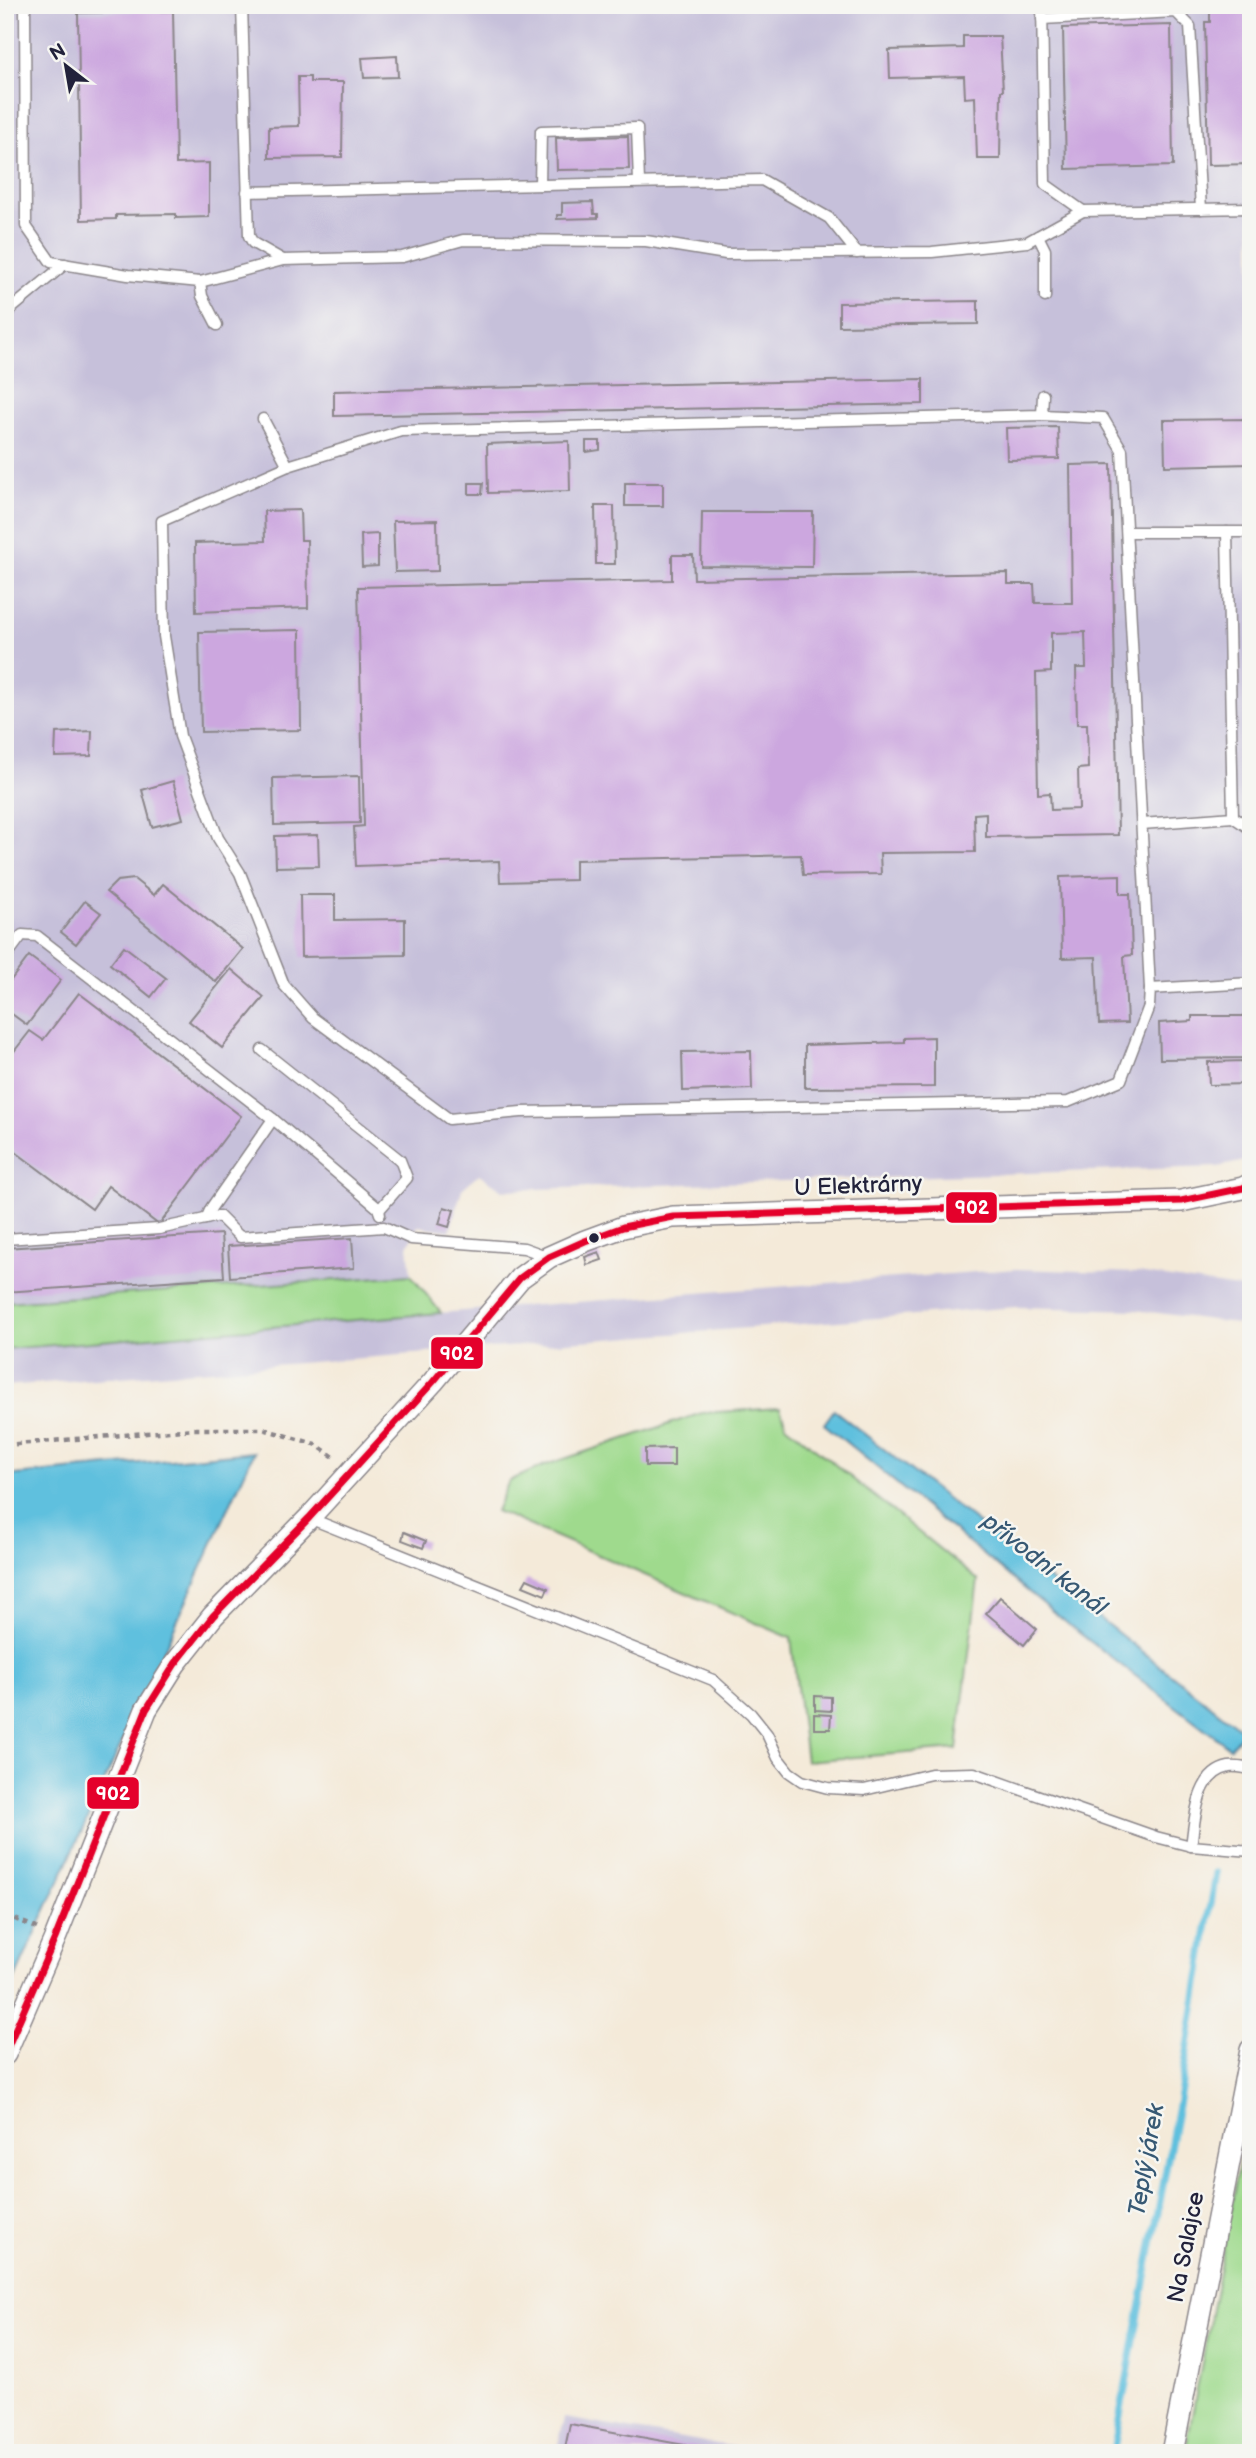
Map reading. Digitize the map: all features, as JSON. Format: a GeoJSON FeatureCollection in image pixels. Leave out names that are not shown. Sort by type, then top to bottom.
{"type":"FeatureCollection","features":[{"type":"Feature","properties":{"kind":"street","name":"U Elektrárny"},"geometry":{"type":"LineString","coordinates":[[5,2054],[56,1936],[146,1710],[175,1664],[212,1616],[309,1518],[433,1382],[520,1279],[549,1257],[624,1227],[673,1217],[1181,1200],[1243,1188],[1251,1184]]}},
{"type":"Feature","properties":{"kind":"street","name":"Na Salajce"},"geometry":{"type":"LineString","coordinates":[[1172,2453],[1251,2050]]}},
{"type":"Feature","properties":{"kind":"lane"},"geometry":{"type":"LineString","coordinates":[[25,5],[26,226],[51,262],[128,275],[200,282],[283,260],[402,257],[463,240],[646,242],[726,254],[932,252],[1027,243],[1083,211],[1251,208]]}},
{"type":"Feature","properties":{"kind":"lane"},"geometry":{"type":"LineString","coordinates":[[242,5],[249,236],[253,243],[283,260]]}},
{"type":"Feature","properties":{"kind":"lane"},"geometry":{"type":"LineString","coordinates":[[1042,5],[1045,184],[1083,211]]}},
{"type":"Feature","properties":{"kind":"lane"},"geometry":{"type":"LineString","coordinates":[[1042,19],[1176,9],[1190,26],[1201,209]]}},
{"type":"Feature","properties":{"kind":"lane"},"geometry":{"type":"LineString","coordinates":[[540,185],[541,131],[637,128],[639,183]]}},
{"type":"Feature","properties":{"kind":"lane"},"geometry":{"type":"LineString","coordinates":[[247,191],[762,180],[830,218],[857,253]]}},
{"type":"Feature","properties":{"kind":"lane"},"geometry":{"type":"LineString","coordinates":[[1038,236],[1045,250],[1045,297]]}},
{"type":"Feature","properties":{"kind":"lane"},"geometry":{"type":"LineString","coordinates":[[5,314],[65,264]]}},
{"type":"Feature","properties":{"kind":"lane"},"geometry":{"type":"LineString","coordinates":[[200,282],[202,296],[217,325]]}},
{"type":"Feature","properties":{"kind":"lane"},"geometry":{"type":"LineString","coordinates":[[1042,415],[1043,395]]}},
{"type":"Feature","properties":{"kind":"lane"},"geometry":{"type":"LineString","coordinates":[[1042,415],[1103,418],[1122,450],[1150,989],[1149,1006],[1121,1080],[1068,1102],[521,1112],[449,1119],[313,1018],[284,985],[240,873],[218,838],[180,736],[164,636],[162,521],[288,466],[401,431],[1042,415]]}},
{"type":"Feature","properties":{"kind":"lane"},"geometry":{"type":"LineString","coordinates":[[263,419],[288,466]]}},
{"type":"Feature","properties":{"kind":"lane"},"geometry":{"type":"LineString","coordinates":[[1127,532],[1251,532]]}},
{"type":"Feature","properties":{"kind":"lane"},"geometry":{"type":"LineString","coordinates":[[1227,532],[1233,817]]}},
{"type":"Feature","properties":{"kind":"lane"},"geometry":{"type":"LineString","coordinates":[[1142,824],[1233,817],[1251,829]]}},
{"type":"Feature","properties":{"kind":"lane"},"geometry":{"type":"LineString","coordinates":[[5,958],[22,935],[37,936],[273,1119],[379,1210],[384,1227]]}},
{"type":"Feature","properties":{"kind":"lane"},"geometry":{"type":"LineString","coordinates":[[1150,989],[1251,982]]}},
{"type":"Feature","properties":{"kind":"lane"},"geometry":{"type":"LineString","coordinates":[[262,1050],[400,1160],[407,1178],[379,1210]]}},
{"type":"Feature","properties":{"kind":"lane"},"geometry":{"type":"LineString","coordinates":[[206,1219],[273,1119]]}},
{"type":"Feature","properties":{"kind":"lane"},"geometry":{"type":"LineString","coordinates":[[5,1239],[159,1229],[219,1216],[240,1237],[384,1227],[411,1239],[524,1248],[549,1257]]}},
{"type":"Feature","properties":{"kind":"lane"},"geometry":{"type":"LineString","coordinates":[[309,1518],[713,1680],[751,1714],[767,1734],[778,1758],[789,1772],[802,1781],[828,1788],[864,1790],[931,1774],[974,1773],[1156,1837],[1191,1846],[1251,1852]]}},
{"type":"Feature","properties":{"kind":"lane"},"geometry":{"type":"LineString","coordinates":[[1191,1846],[1200,1796],[1211,1776],[1227,1767],[1251,1769]]}},
{"type":"Feature","properties":{"kind":"path"},"geometry":{"type":"LineString","coordinates":[[5,1445],[194,1429],[263,1429],[315,1444],[352,1470]]}},
{"type":"Feature","properties":{"kind":"path"},"geometry":{"type":"LineString","coordinates":[[5,1915],[56,1936]]}},
{"type":"Feature","properties":{"kind":"shaded area"},"geometry":{"type":"Polygon","coordinates":[[[5,5],[1251,5],[1251,1156],[1245,1161],[1217,1167],[503,1190],[479,1174],[462,1189],[450,1231],[418,1226],[408,1246],[411,1275],[5,1302],[5,5]]]}},
{"type":"Feature","properties":{"kind":"shaded area"},"geometry":{"type":"Polygon","coordinates":[[[1016,1269],[1138,1273],[1251,1290],[1251,1328],[1227,1322],[1135,1310],[1017,1307],[5,1386],[5,1349],[1016,1269]]]}},
{"type":"Feature","properties":{"kind":"shaded area"},"geometry":{"type":"Polygon","coordinates":[[[564,2418],[741,2448],[740,2453],[557,2453],[564,2418]]]}},
{"type":"Feature","properties":{"kind":"green space"},"geometry":{"type":"Polygon","coordinates":[[[411,1275],[441,1313],[5,1349],[5,1302],[411,1275]]]}},
{"type":"Feature","properties":{"kind":"green space"},"geometry":{"type":"Polygon","coordinates":[[[780,1408],[786,1425],[978,1580],[957,1749],[806,1761],[791,1638],[496,1511],[509,1481],[543,1466],[702,1413],[780,1408]]]}},
{"type":"Feature","properties":{"kind":"green space"},"geometry":{"type":"Polygon","coordinates":[[[1251,2101],[1251,2453],[1185,2453],[1251,2101]]]}},
{"type":"Feature","properties":{"kind":"water"},"geometry":{"type":"Polygon","coordinates":[[[834,1410],[1243,1731],[1230,1748],[1074,1629],[824,1424],[834,1410]]]}},
{"type":"Feature","properties":{"kind":"water"},"geometry":{"type":"Polygon","coordinates":[[[254,1452],[5,2000],[5,1476],[254,1452]]]}},
{"type":"Feature","properties":{"kind":"building"},"geometry":{"type":"Polygon","coordinates":[[[1210,5],[1251,5],[1251,164],[1208,165],[1205,22],[1210,22],[1210,5]]]}},
{"type":"Feature","properties":{"kind":"building"},"geometry":{"type":"Polygon","coordinates":[[[173,11],[176,164],[209,163],[209,217],[176,218],[176,214],[116,215],[116,219],[81,220],[78,13],[173,11]]]}},
{"type":"Feature","properties":{"kind":"building"},"geometry":{"type":"Polygon","coordinates":[[[1171,25],[1173,166],[1066,169],[1063,28],[1171,25]]]}},
{"type":"Feature","properties":{"kind":"building"},"geometry":{"type":"Polygon","coordinates":[[[963,36],[1000,36],[1003,91],[1000,159],[977,159],[975,97],[965,98],[964,76],[890,78],[889,50],[963,48],[963,36]]]}},
{"type":"Feature","properties":{"kind":"building"},"geometry":{"type":"Polygon","coordinates":[[[397,56],[398,77],[364,78],[362,58],[397,56]]]}},
{"type":"Feature","properties":{"kind":"building"},"geometry":{"type":"Polygon","coordinates":[[[5,57],[8,57],[12,224],[5,224],[5,57]]]}},
{"type":"Feature","properties":{"kind":"building"},"geometry":{"type":"Polygon","coordinates":[[[298,77],[310,77],[310,82],[343,82],[342,157],[269,158],[269,127],[299,126],[298,77]]]}},
{"type":"Feature","properties":{"kind":"building"},"geometry":{"type":"Polygon","coordinates":[[[628,136],[629,169],[557,170],[556,138],[628,136]]]}},
{"type":"Feature","properties":{"kind":"building"},"geometry":{"type":"Polygon","coordinates":[[[593,202],[594,214],[598,214],[598,218],[557,219],[557,215],[562,215],[562,203],[593,202]]]}},
{"type":"Feature","properties":{"kind":"building"},"geometry":{"type":"Polygon","coordinates":[[[978,301],[978,324],[839,326],[839,303],[978,301]]]}},
{"type":"Feature","properties":{"kind":"building"},"geometry":{"type":"Polygon","coordinates":[[[923,379],[923,404],[334,416],[334,391],[923,379]]]}},
{"type":"Feature","properties":{"kind":"building"},"geometry":{"type":"Polygon","coordinates":[[[1251,419],[1251,464],[1165,466],[1164,420],[1251,419]]]}},
{"type":"Feature","properties":{"kind":"building"},"geometry":{"type":"Polygon","coordinates":[[[1058,427],[1059,459],[1007,460],[1006,428],[1058,427]]]}},
{"type":"Feature","properties":{"kind":"building"},"geometry":{"type":"Polygon","coordinates":[[[569,441],[570,491],[488,493],[487,444],[569,441]]]}},
{"type":"Feature","properties":{"kind":"building"},"geometry":{"type":"Polygon","coordinates":[[[586,441],[600,441],[600,450],[586,452],[586,441]]]}},
{"type":"Feature","properties":{"kind":"building"},"geometry":{"type":"Polygon","coordinates":[[[1111,464],[1118,835],[986,837],[986,813],[974,814],[975,852],[880,853],[881,874],[803,875],[801,855],[575,860],[575,880],[500,882],[499,861],[356,866],[354,827],[364,826],[358,587],[672,580],[672,555],[693,555],[694,579],[1008,573],[1008,584],[1034,584],[1035,603],[1072,603],[1070,465],[1111,464]],[[1085,632],[1051,633],[1051,672],[1036,673],[1038,794],[1050,793],[1051,810],[1079,809],[1078,769],[1088,768],[1087,724],[1077,724],[1076,668],[1086,668],[1085,632]]]}},
{"type":"Feature","properties":{"kind":"building"},"geometry":{"type":"Polygon","coordinates":[[[469,483],[483,483],[482,494],[469,494],[469,483]]]}},
{"type":"Feature","properties":{"kind":"building"},"geometry":{"type":"Polygon","coordinates":[[[625,483],[663,483],[663,506],[625,506],[625,483]]]}},
{"type":"Feature","properties":{"kind":"building"},"geometry":{"type":"Polygon","coordinates":[[[595,506],[614,506],[615,564],[596,564],[595,506]]]}},
{"type":"Feature","properties":{"kind":"building"},"geometry":{"type":"Polygon","coordinates":[[[300,510],[301,540],[307,540],[308,608],[196,612],[195,543],[265,541],[264,511],[300,510]]]}},
{"type":"Feature","properties":{"kind":"building"},"geometry":{"type":"Polygon","coordinates":[[[702,512],[813,512],[812,567],[701,566],[702,512]]]}},
{"type":"Feature","properties":{"kind":"building"},"geometry":{"type":"Polygon","coordinates":[[[437,520],[438,571],[395,572],[393,521],[437,520]]]}},
{"type":"Feature","properties":{"kind":"building"},"geometry":{"type":"Polygon","coordinates":[[[378,534],[378,566],[362,567],[361,535],[378,534]]]}},
{"type":"Feature","properties":{"kind":"building"},"geometry":{"type":"Polygon","coordinates":[[[300,630],[301,730],[201,732],[199,632],[300,630]]]}},
{"type":"Feature","properties":{"kind":"building"},"geometry":{"type":"Polygon","coordinates":[[[92,731],[91,756],[55,757],[56,733],[92,731]]]}},
{"type":"Feature","properties":{"kind":"building"},"geometry":{"type":"Polygon","coordinates":[[[359,776],[360,823],[274,825],[273,778],[359,776]]]}},
{"type":"Feature","properties":{"kind":"building"},"geometry":{"type":"Polygon","coordinates":[[[173,781],[183,819],[152,827],[142,790],[173,781]]]}},
{"type":"Feature","properties":{"kind":"building"},"geometry":{"type":"Polygon","coordinates":[[[318,835],[319,866],[276,867],[275,836],[318,835]]]}},
{"type":"Feature","properties":{"kind":"building"},"geometry":{"type":"Polygon","coordinates":[[[1120,875],[1120,894],[1130,894],[1132,955],[1124,956],[1127,1023],[1099,1024],[1096,957],[1062,958],[1060,877],[1120,875]]]}},
{"type":"Feature","properties":{"kind":"building"},"geometry":{"type":"Polygon","coordinates":[[[134,879],[154,895],[163,884],[243,949],[216,982],[106,892],[117,881],[134,879]]]}},
{"type":"Feature","properties":{"kind":"building"},"geometry":{"type":"Polygon","coordinates":[[[300,895],[335,895],[335,920],[405,919],[405,955],[301,957],[300,895]]]}},
{"type":"Feature","properties":{"kind":"building"},"geometry":{"type":"Polygon","coordinates":[[[85,901],[101,913],[76,944],[61,932],[85,901]]]}},
{"type":"Feature","properties":{"kind":"building"},"geometry":{"type":"Polygon","coordinates":[[[124,946],[166,978],[151,997],[110,964],[124,946]]]}},
{"type":"Feature","properties":{"kind":"building"},"geometry":{"type":"Polygon","coordinates":[[[29,956],[61,980],[27,1025],[5,1009],[5,988],[29,956]]]}},
{"type":"Feature","properties":{"kind":"building"},"geometry":{"type":"Polygon","coordinates":[[[231,969],[264,997],[222,1048],[189,1021],[231,969]]]}},
{"type":"Feature","properties":{"kind":"building"},"geometry":{"type":"Polygon","coordinates":[[[79,993],[241,1116],[159,1225],[108,1186],[92,1209],[5,1144],[5,1063],[30,1031],[43,1040],[79,993]]]}},
{"type":"Feature","properties":{"kind":"building"},"geometry":{"type":"Polygon","coordinates":[[[1192,1016],[1251,1016],[1251,1058],[1160,1059],[1159,1023],[1192,1021],[1192,1016]]]}},
{"type":"Feature","properties":{"kind":"building"},"geometry":{"type":"Polygon","coordinates":[[[934,1037],[934,1087],[805,1088],[805,1045],[904,1042],[904,1038],[934,1037]]]}},
{"type":"Feature","properties":{"kind":"building"},"geometry":{"type":"Polygon","coordinates":[[[751,1051],[752,1089],[683,1091],[682,1052],[751,1051]]]}},
{"type":"Feature","properties":{"kind":"building"},"geometry":{"type":"Polygon","coordinates":[[[1245,1061],[1245,1084],[1209,1085],[1208,1062],[1245,1061]]]}},
{"type":"Feature","properties":{"kind":"building"},"geometry":{"type":"Polygon","coordinates":[[[444,1207],[454,1210],[449,1227],[439,1224],[444,1207]]]}},
{"type":"Feature","properties":{"kind":"building"},"geometry":{"type":"Polygon","coordinates":[[[221,1234],[224,1277],[5,1292],[5,1248],[221,1234]]]}},
{"type":"Feature","properties":{"kind":"building"},"geometry":{"type":"Polygon","coordinates":[[[352,1238],[354,1268],[230,1277],[228,1246],[352,1238]]]}},
{"type":"Feature","properties":{"kind":"building"},"geometry":{"type":"Polygon","coordinates":[[[599,1252],[602,1260],[587,1265],[585,1257],[599,1252]]]}},
{"type":"Feature","properties":{"kind":"building"},"geometry":{"type":"Polygon","coordinates":[[[674,1448],[674,1466],[645,1466],[645,1449],[674,1448]]]}},
{"type":"Feature","properties":{"kind":"building"},"geometry":{"type":"Polygon","coordinates":[[[404,1532],[426,1541],[423,1548],[402,1540],[404,1532]]]}},
{"type":"Feature","properties":{"kind":"building"},"geometry":{"type":"Polygon","coordinates":[[[527,1579],[548,1588],[545,1595],[523,1586],[527,1579]]]}},
{"type":"Feature","properties":{"kind":"building"},"geometry":{"type":"Polygon","coordinates":[[[1000,1597],[1037,1629],[1024,1645],[986,1613],[1000,1597]]]}},
{"type":"Feature","properties":{"kind":"building"},"geometry":{"type":"Polygon","coordinates":[[[815,1696],[831,1697],[831,1711],[815,1710],[815,1696]]]}},
{"type":"Feature","properties":{"kind":"building"},"geometry":{"type":"Polygon","coordinates":[[[814,1714],[831,1715],[830,1729],[814,1729],[814,1714]]]}},
{"type":"Feature","properties":{"kind":"building"},"geometry":{"type":"Polygon","coordinates":[[[570,2424],[717,2451],[564,2453],[570,2424]]]}},
{"type":"Feature","properties":{"kind":"waterway","name":"Teplý járek"},"geometry":{"type":"LineString","coordinates":[[1113,2453],[1181,2089],[1216,1873]]}},
{"type":"Feature","properties":{"kind":"transit line","name":"902"},"geometry":{"type":"LineString","coordinates":[[5,2053],[56,1936],[146,1710],[175,1664],[213,1616],[309,1518],[433,1382],[520,1278],[549,1257],[623,1227],[673,1217],[1181,1201],[1251,1184]]}},
{"type":"Feature","properties":{"kind":"water label","name":"přívodní kanál"},"geometry":{"type":"Point","coordinates":[1045,1564]}}]}
